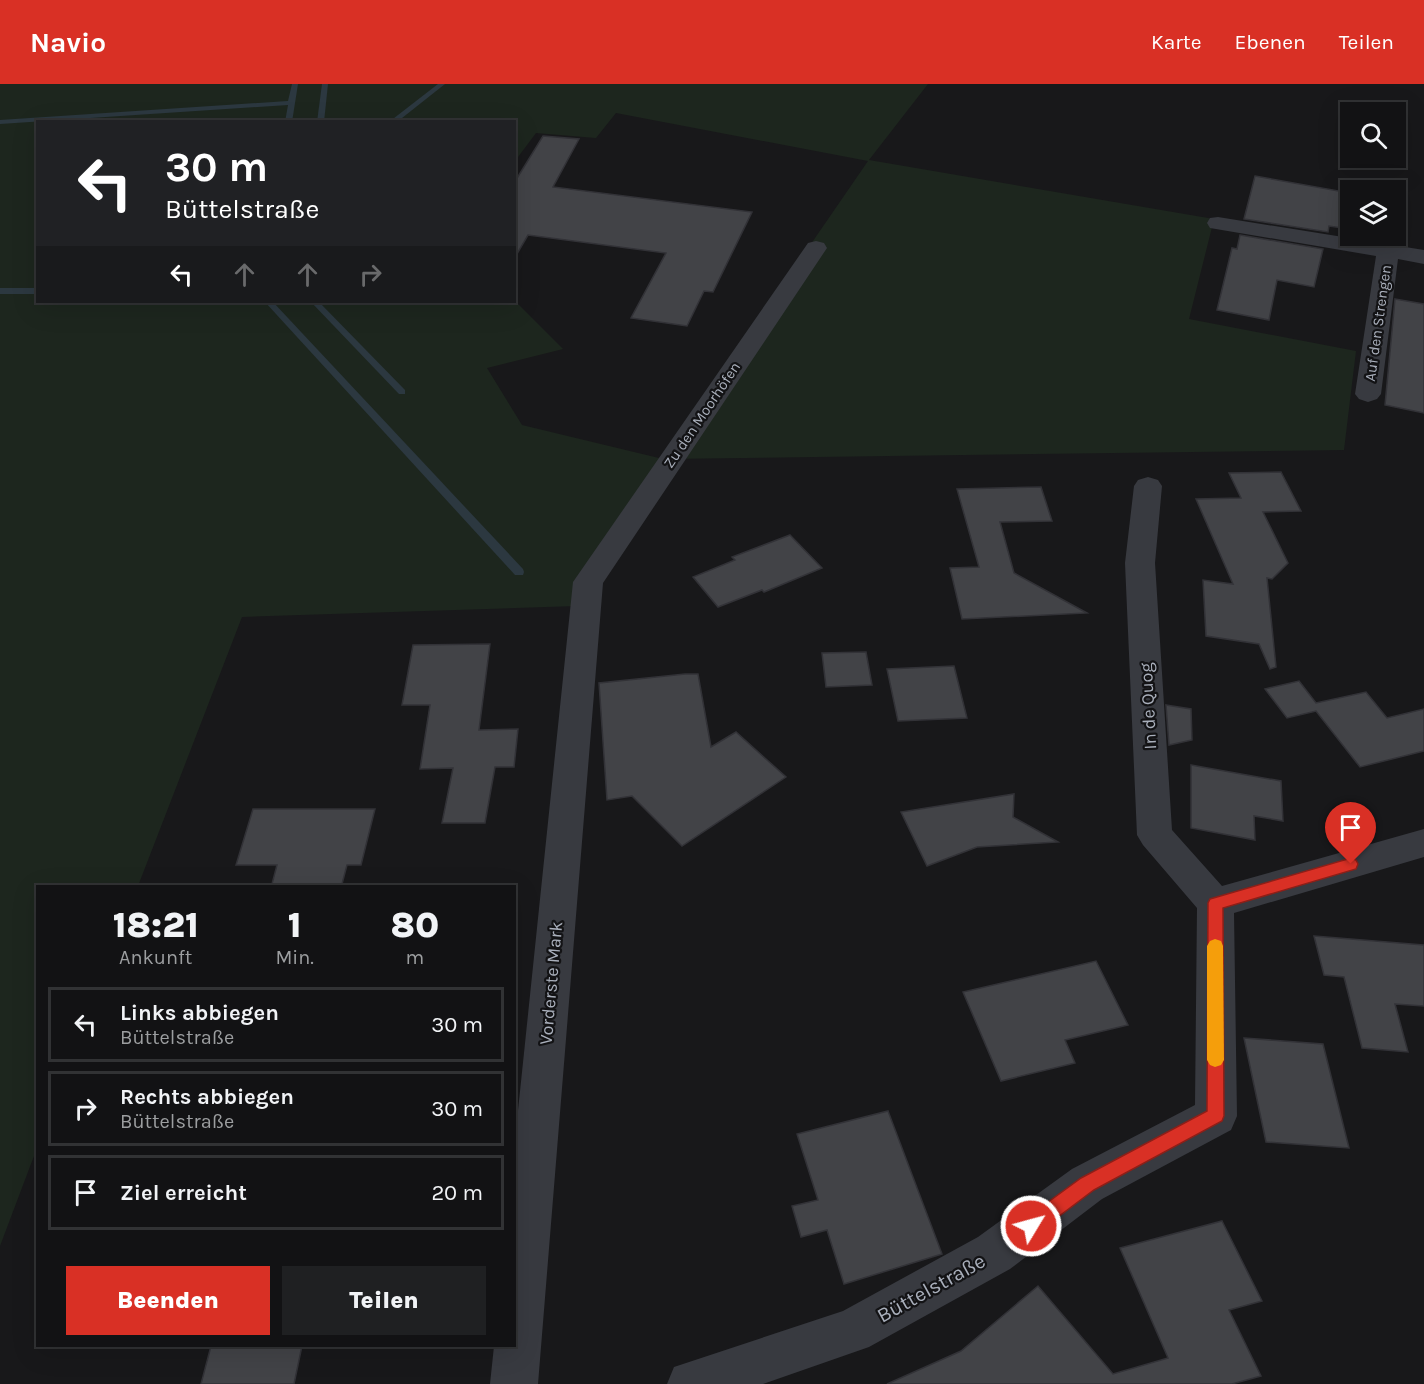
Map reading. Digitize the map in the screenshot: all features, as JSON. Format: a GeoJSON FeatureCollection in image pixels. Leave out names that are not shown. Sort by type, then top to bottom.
{"type":"FeatureCollection","features":[{"type":"Feature","properties":{"kind":"street","name":"Auf den Strengen"},"geometry":{"type":"LineString","coordinates":[[1218,223],[1424,257]]}},
{"type":"Feature","properties":{"kind":"street","name":"Zu den Moorhöfen"},"geometry":{"type":"LineString","coordinates":[[588,582],[816,248]]}},
{"type":"Feature","properties":{"kind":"street","name":"Auf den Strengen"},"geometry":{"type":"LineString","coordinates":[[1368,394],[1388,251]]}},
{"type":"Feature","properties":{"kind":"street","name":"In de Quog"},"geometry":{"type":"LineString","coordinates":[[1148,486],[1140,563],[1155,835],[1215,903]]}},
{"type":"Feature","properties":{"kind":"street","name":"Vorderste Mark"},"geometry":{"type":"LineString","coordinates":[[514,1384],[588,582]]}},
{"type":"Feature","properties":{"kind":"street"},"geometry":{"type":"LineString","coordinates":[[1215,903],[1424,843]]}},
{"type":"Feature","properties":{"kind":"street","name":"Büttelstraße"},"geometry":{"type":"LineString","coordinates":[[691,1384],[853,1331],[994,1253],[1088,1184],[1216,1116],[1215,903]]}},
{"type":"Feature","properties":{"kind":"shaded area"},"geometry":{"type":"Polygon","coordinates":[[[0,84],[928,84],[869,160],[1214,219],[1189,319],[1356,351],[1344,450],[663,459],[577,606],[242,617],[138,885],[36,885],[36,1151],[0,1246],[0,84]]]}},
{"type":"Feature","properties":{"kind":"building"},"geometry":{"type":"Polygon","coordinates":[[[543,136],[579,139],[553,187],[752,212],[713,292],[704,291],[687,326],[631,318],[666,253],[528,235],[516,256],[516,180],[543,136]]]}},
{"type":"Feature","properties":{"kind":"building"},"geometry":{"type":"Polygon","coordinates":[[[1255,176],[1340,191],[1340,228],[1329,226],[1328,232],[1244,219],[1255,176]]]}},
{"type":"Feature","properties":{"kind":"building"},"geometry":{"type":"Polygon","coordinates":[[[1240,235],[1323,249],[1314,287],[1277,280],[1269,320],[1217,310],[1232,248],[1237,249],[1240,235]]]}},
{"type":"Feature","properties":{"kind":"building"},"geometry":{"type":"Polygon","coordinates":[[[1395,299],[1424,304],[1424,413],[1385,405],[1395,299]]]}},
{"type":"Feature","properties":{"kind":"building"},"geometry":{"type":"Polygon","coordinates":[[[1281,472],[1301,511],[1263,512],[1288,563],[1272,579],[1267,578],[1276,667],[1270,669],[1259,644],[1206,636],[1203,580],[1233,584],[1196,499],[1241,498],[1229,473],[1281,472]]]}},
{"type":"Feature","properties":{"kind":"building"},"geometry":{"type":"Polygon","coordinates":[[[1041,487],[1052,521],[1000,522],[1014,573],[1087,613],[962,619],[950,568],[979,567],[957,489],[1041,487]]]}},
{"type":"Feature","properties":{"kind":"building"},"geometry":{"type":"Polygon","coordinates":[[[790,535],[822,568],[764,592],[762,590],[718,607],[693,577],[735,560],[732,557],[790,535]]]}},
{"type":"Feature","properties":{"kind":"building"},"geometry":{"type":"Polygon","coordinates":[[[490,644],[479,730],[518,729],[514,767],[495,767],[485,823],[442,823],[453,768],[420,769],[430,705],[402,705],[413,645],[490,644]]]}},
{"type":"Feature","properties":{"kind":"building"},"geometry":{"type":"Polygon","coordinates":[[[866,652],[872,685],[826,687],[822,653],[866,652]]]}},
{"type":"Feature","properties":{"kind":"building"},"geometry":{"type":"Polygon","coordinates":[[[954,666],[967,718],[898,721],[887,669],[954,666]]]}},
{"type":"Feature","properties":{"kind":"building"},"geometry":{"type":"Polygon","coordinates":[[[698,674],[711,747],[736,732],[786,777],[682,846],[632,796],[607,800],[599,683],[698,674]]]}},
{"type":"Feature","properties":{"kind":"building"},"geometry":{"type":"Polygon","coordinates":[[[1299,681],[1316,703],[1366,692],[1387,718],[1424,709],[1424,751],[1360,767],[1316,711],[1287,718],[1265,689],[1299,681]]]}},
{"type":"Feature","properties":{"kind":"building"},"geometry":{"type":"Polygon","coordinates":[[[1166,705],[1191,709],[1192,740],[1169,745],[1166,705]]]}},
{"type":"Feature","properties":{"kind":"building"},"geometry":{"type":"Polygon","coordinates":[[[1191,765],[1281,781],[1283,821],[1254,816],[1255,840],[1191,828],[1191,765]]]}},
{"type":"Feature","properties":{"kind":"building"},"geometry":{"type":"Polygon","coordinates":[[[1014,794],[1013,817],[1058,842],[977,847],[927,866],[901,812],[1014,794]]]}},
{"type":"Feature","properties":{"kind":"building"},"geometry":{"type":"Polygon","coordinates":[[[253,809],[375,809],[361,865],[347,865],[342,884],[272,884],[277,865],[236,865],[253,809]]]}},
{"type":"Feature","properties":{"kind":"building"},"geometry":{"type":"Polygon","coordinates":[[[1314,936],[1424,945],[1424,1006],[1395,1004],[1408,1052],[1362,1048],[1344,977],[1324,975],[1314,936]]]}},
{"type":"Feature","properties":{"kind":"building"},"geometry":{"type":"Polygon","coordinates":[[[1096,961],[1128,1025],[1065,1040],[1075,1063],[1001,1081],[963,992],[1096,961]]]}},
{"type":"Feature","properties":{"kind":"building"},"geometry":{"type":"Polygon","coordinates":[[[1244,1038],[1323,1044],[1349,1148],[1266,1142],[1244,1038]]]}},
{"type":"Feature","properties":{"kind":"building"},"geometry":{"type":"Polygon","coordinates":[[[888,1111],[942,1254],[844,1284],[827,1230],[801,1237],[792,1206],[818,1200],[797,1134],[888,1111]]]}},
{"type":"Feature","properties":{"kind":"building"},"geometry":{"type":"Polygon","coordinates":[[[1222,1221],[1262,1301],[1229,1310],[1261,1376],[1232,1384],[887,1384],[961,1351],[1038,1286],[1113,1374],[1168,1358],[1120,1248],[1222,1221]]]}},
{"type":"Feature","properties":{"kind":"building"},"geometry":{"type":"Polygon","coordinates":[[[211,1347],[302,1347],[294,1384],[201,1384],[211,1347]]]}},
{"type":"Feature","properties":{"kind":"waterway"},"geometry":{"type":"LineString","coordinates":[[291,103],[295,84]]}},
{"type":"Feature","properties":{"kind":"waterway"},"geometry":{"type":"LineString","coordinates":[[320,120],[325,84]]}},
{"type":"Feature","properties":{"kind":"waterway"},"geometry":{"type":"LineString","coordinates":[[395,120],[442,84]]}},
{"type":"Feature","properties":{"kind":"waterway"},"geometry":{"type":"LineString","coordinates":[[0,122],[291,103]]}},
{"type":"Feature","properties":{"kind":"waterway"},"geometry":{"type":"LineString","coordinates":[[288,120],[291,103]]}},
{"type":"Feature","properties":{"kind":"waterway"},"geometry":{"type":"LineString","coordinates":[[0,291],[36,291]]}},
{"type":"Feature","properties":{"kind":"waterway"},"geometry":{"type":"LineString","coordinates":[[270,303],[519,572]]}},
{"type":"Feature","properties":{"kind":"waterway"},"geometry":{"type":"LineString","coordinates":[[316,303],[402,392]]}},
{"type":"Feature","properties":{"kind":"slow traffic"},"geometry":{"type":"LineString","coordinates":[[1215,946],[1215,1060]]}},
{"type":"Feature","properties":{"kind":"route"},"geometry":{"type":"LineString","coordinates":[[1031,1226],[1088,1184],[1216,1116],[1215,903],[1351,864]]}}]}
